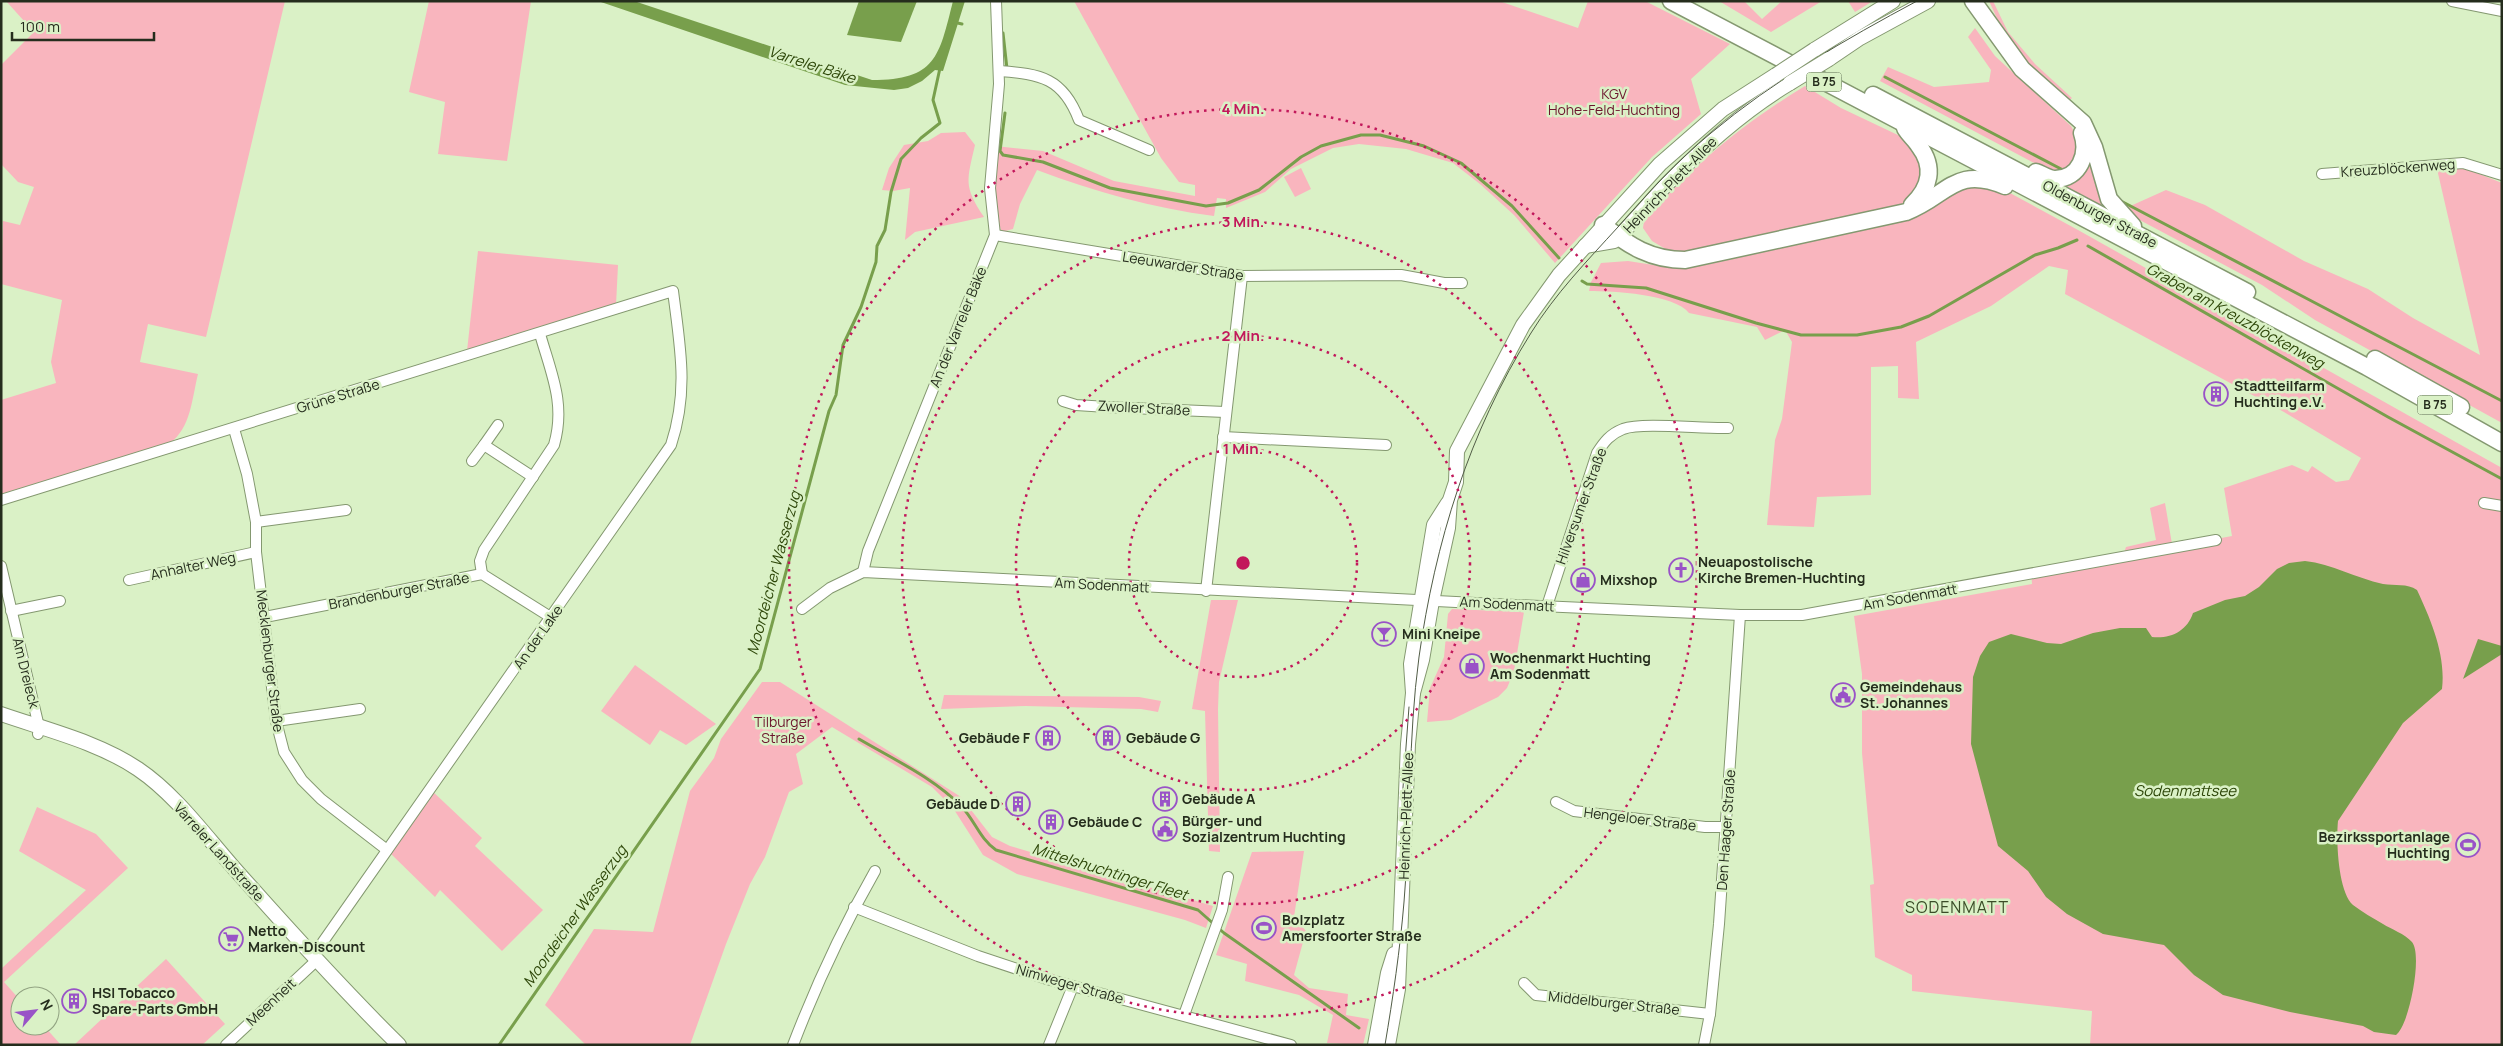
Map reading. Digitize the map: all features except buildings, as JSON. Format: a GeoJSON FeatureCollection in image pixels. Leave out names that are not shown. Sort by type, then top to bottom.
{"type":"FeatureCollection","features":[{"type":"Feature","properties":{"kind":"highway","name":"Oldenburger Straße"},"geometry":{"type":"LineString","coordinates":[[1671,1],[2367,367],[2502,443]]}},
{"type":"Feature","properties":{"kind":"highway","name":"Oldenburger Straße"},"geometry":{"type":"LineString","coordinates":[[1695,1],[2415,380],[2502,430]]}},
{"type":"Feature","properties":{"kind":"highway"},"geometry":{"type":"LineString","coordinates":[[1973,1],[2022,69],[2078,119],[2089,133],[2109,199],[2139,235]]}},
{"type":"Feature","properties":{"kind":"highway"},"geometry":{"type":"LineString","coordinates":[[1994,158],[2054,179],[2070,175],[2083,160],[2085,150],[2078,119]]}},
{"type":"Feature","properties":{"kind":"highway"},"geometry":{"type":"LineString","coordinates":[[1902,123],[1925,154],[1930,173],[1925,190],[1906,212]]}},
{"type":"Feature","properties":{"kind":"highway"},"geometry":{"type":"LineString","coordinates":[[1603,225],[1636,250],[1652,256],[1685,260],[1906,212],[1922,206],[1945,189],[1971,178],[1989,180],[2045,198]]}},
{"type":"Feature","properties":{"kind":"main road","name":"Heinrich-Plett-Allee"},"geometry":{"type":"LineString","coordinates":[[1388,1045],[1398,989],[1399,939],[1413,693],[1422,660],[1426,601],[1448,528],[1450,500],[1456,482],[1457,451],[1503,360],[1542,296],[1603,225],[1660,164],[1699,129],[1741,96],[1893,1]]}},
{"type":"Feature","properties":{"kind":"main road","name":"Heinrich-Plett-Allee"},"geometry":{"type":"LineString","coordinates":[[1585,246],[1614,241],[1716,137],[1771,94],[1860,38],[1928,1]]}},
{"type":"Feature","properties":{"kind":"main road","name":"Varreler Landstraße"},"geometry":{"type":"LineString","coordinates":[[1,714],[38,730],[96,747],[117,757],[147,776],[191,819],[359,1006],[399,1045]]}},
{"type":"Feature","properties":{"kind":"main road","name":"Heinrich-Plett-Allee"},"geometry":{"type":"LineString","coordinates":[[1375,1045],[1388,973],[1399,939]]}},
{"type":"Feature","properties":{"kind":"street","name":"An der Varreler Bäke"},"geometry":{"type":"LineString","coordinates":[[863,572],[868,551],[995,235],[990,188],[1000,71],[996,1]]}},
{"type":"Feature","properties":{"kind":"street"},"geometry":{"type":"LineString","coordinates":[[2452,1],[2502,11]]}},
{"type":"Feature","properties":{"kind":"street"},"geometry":{"type":"LineString","coordinates":[[1000,71],[1026,73],[1047,78],[1057,85],[1072,102],[1079,120],[1149,150]]}},
{"type":"Feature","properties":{"kind":"street","name":"Kreuzblöckenweg"},"geometry":{"type":"LineString","coordinates":[[2322,174],[2463,163],[2502,175]]}},
{"type":"Feature","properties":{"kind":"street","name":"Leeuwarder Straße"},"geometry":{"type":"LineString","coordinates":[[995,235],[1242,276],[1398,275],[1462,283]]}},
{"type":"Feature","properties":{"kind":"street"},"geometry":{"type":"LineString","coordinates":[[1206,591],[1222,437],[1242,276]]}},
{"type":"Feature","properties":{"kind":"street","name":"Grüne Straße"},"geometry":{"type":"LineString","coordinates":[[1,500],[540,334],[673,291]]}},
{"type":"Feature","properties":{"kind":"street","name":"An der Lake"},"geometry":{"type":"LineString","coordinates":[[315,958],[387,850],[552,618],[671,445],[681,408],[683,368],[673,291]]}},
{"type":"Feature","properties":{"kind":"street"},"geometry":{"type":"LineString","coordinates":[[482,574],[480,561],[484,550],[554,444],[559,427],[560,408],[540,334]]}},
{"type":"Feature","properties":{"kind":"street","name":"Zwoller Straße"},"geometry":{"type":"LineString","coordinates":[[1064,401],[1076,405],[1225,412]]}},
{"type":"Feature","properties":{"kind":"street"},"geometry":{"type":"LineString","coordinates":[[472,461],[498,425]]}},
{"type":"Feature","properties":{"kind":"street","name":"Hilversumer Straße"},"geometry":{"type":"LineString","coordinates":[[1547,606],[1597,453],[1604,442],[1621,430],[1638,427],[1728,428]]}},
{"type":"Feature","properties":{"kind":"street","name":"Mecklenburger Straße"},"geometry":{"type":"LineString","coordinates":[[234,429],[247,474],[256,522],[256,552],[276,721],[284,752],[302,780],[321,799],[387,850]]}},
{"type":"Feature","properties":{"kind":"street"},"geometry":{"type":"LineString","coordinates":[[1222,437],[1386,445]]}},
{"type":"Feature","properties":{"kind":"street"},"geometry":{"type":"LineString","coordinates":[[484,445],[532,477]]}},
{"type":"Feature","properties":{"kind":"street"},"geometry":{"type":"LineString","coordinates":[[2484,503],[2502,506]]}},
{"type":"Feature","properties":{"kind":"street"},"geometry":{"type":"LineString","coordinates":[[256,522],[346,510]]}},
{"type":"Feature","properties":{"kind":"street","name":"Am Sodenmatt"},"geometry":{"type":"LineString","coordinates":[[802,609],[830,588],[863,572],[1206,591],[1740,615],[1802,615],[2216,540]]}},
{"type":"Feature","properties":{"kind":"street","name":"Anhalter Weg"},"geometry":{"type":"LineString","coordinates":[[129,580],[256,552]]}},
{"type":"Feature","properties":{"kind":"street","name":"Am Dreieck"},"geometry":{"type":"LineString","coordinates":[[1,566],[38,730]]}},
{"type":"Feature","properties":{"kind":"street","name":"Brandenburger Straße"},"geometry":{"type":"LineString","coordinates":[[265,617],[482,574],[552,618]]}},
{"type":"Feature","properties":{"kind":"street"},"geometry":{"type":"LineString","coordinates":[[11,611],[60,601]]}},
{"type":"Feature","properties":{"kind":"street","name":"Den Haager Straße"},"geometry":{"type":"LineString","coordinates":[[1704,1045],[1710,1014],[1726,827],[1740,615]]}},
{"type":"Feature","properties":{"kind":"street"},"geometry":{"type":"LineString","coordinates":[[276,721],[360,709]]}},
{"type":"Feature","properties":{"kind":"street","name":"Hengeloer Straße"},"geometry":{"type":"LineString","coordinates":[[1556,802],[1574,811],[1705,827],[1726,827]]}},
{"type":"Feature","properties":{"kind":"street"},"geometry":{"type":"LineString","coordinates":[[793,1045],[808,1006],[854,907],[875,871]]}},
{"type":"Feature","properties":{"kind":"street"},"geometry":{"type":"LineString","coordinates":[[1184,1015],[1222,910],[1228,877]]}},
{"type":"Feature","properties":{"kind":"street","name":"Nimweger Straße"},"geometry":{"type":"LineString","coordinates":[[854,907],[978,956],[1073,986],[1291,1045]]}},
{"type":"Feature","properties":{"kind":"street","name":"Meenheit"},"geometry":{"type":"LineString","coordinates":[[226,1045],[315,958]]}},
{"type":"Feature","properties":{"kind":"street","name":"Middelburger Straße"},"geometry":{"type":"LineString","coordinates":[[1524,983],[1536,995],[1710,1014]]}},
{"type":"Feature","properties":{"kind":"street"},"geometry":{"type":"LineString","coordinates":[[1049,1045],[1073,986]]}},
{"type":"Feature","properties":{"kind":"green space"},"geometry":{"type":"Polygon","coordinates":[[[6,1],[285,1],[206,337],[148,324],[140,362],[198,374],[187,421],[177,437],[170,443],[1,494],[1,400],[56,383],[51,362],[62,300],[1,284],[3,221],[20,225],[34,187],[18,182],[1,164],[1,65],[34,32],[6,1]]]}},
{"type":"Feature","properties":{"kind":"green space"},"geometry":{"type":"Polygon","coordinates":[[[429,1],[531,1],[507,161],[438,154],[445,102],[409,92],[429,1]]]}},
{"type":"Feature","properties":{"kind":"green space","name":"KGV Hohe-Feld-Huchting"},"geometry":{"type":"Polygon","coordinates":[[[1074,1],[1499,1],[1578,28],[1588,1],[1645,1],[1730,44],[1691,79],[1701,114],[1652,157],[1555,263],[1514,215],[1480,184],[1453,163],[1406,149],[1359,144],[1333,148],[1291,169],[1265,192],[1226,208],[1226,199],[1217,198],[1214,216],[1169,209],[1124,198],[1037,170],[1020,204],[1013,229],[1001,232],[993,189],[995,146],[1043,151],[1114,181],[1195,196],[1195,185],[1179,182],[1161,158],[1074,1]]]}},
{"type":"Feature","properties":{"kind":"green space"},"geometry":{"type":"Polygon","coordinates":[[[1719,1],[1744,1],[1762,19],[1782,1],[1822,1],[1771,32],[1719,1]]]}},
{"type":"Feature","properties":{"kind":"green space"},"geometry":{"type":"Polygon","coordinates":[[[1848,1],[1873,1],[1855,12],[1848,1]]]}},
{"type":"Feature","properties":{"kind":"green space"},"geometry":{"type":"Polygon","coordinates":[[[1989,1],[1993,1],[2008,32],[2035,64],[2072,98],[2068,101],[2034,73],[2001,27],[1989,1]]]}},
{"type":"Feature","properties":{"kind":"green space"},"geometry":{"type":"Polygon","coordinates":[[[1975,28],[1995,56],[2071,126],[2078,139],[2078,158],[2067,170],[2053,173],[1880,81],[1888,67],[1934,87],[1989,82],[1991,70],[1968,37],[1975,28]]]}},
{"type":"Feature","properties":{"kind":"green space"},"geometry":{"type":"Polygon","coordinates":[[[1805,86],[1841,108],[1900,136],[1911,144],[1918,155],[1924,178],[1907,201],[1894,208],[1674,254],[1652,241],[1643,228],[1644,221],[1662,201],[1719,147],[1760,116],[1805,86]]]}},
{"type":"Feature","properties":{"kind":"green space"},"geometry":{"type":"Polygon","coordinates":[[[965,132],[975,145],[969,175],[970,190],[984,217],[915,232],[905,240],[910,188],[893,191],[882,190],[889,168],[904,145],[928,141],[941,133],[965,132]]]}},
{"type":"Feature","properties":{"kind":"green space"},"geometry":{"type":"Polygon","coordinates":[[[2089,157],[2116,217],[2056,185],[2089,157]]]}},
{"type":"Feature","properties":{"kind":"green space"},"geometry":{"type":"Polygon","coordinates":[[[2462,167],[2502,183],[2502,423],[2315,320],[2262,285],[2134,217],[2126,208],[2166,190],[2205,205],[2304,261],[2368,289],[2413,318],[2480,355],[2437,169],[2462,167]]]}},
{"type":"Feature","properties":{"kind":"green space"},"geometry":{"type":"Polygon","coordinates":[[[1301,168],[1311,189],[1295,197],[1284,177],[1301,168]]]}},
{"type":"Feature","properties":{"kind":"green space"},"geometry":{"type":"Polygon","coordinates":[[[1986,184],[2010,193],[2078,230],[2502,468],[2502,1045],[2090,1045],[2092,1011],[1912,991],[1912,975],[1875,957],[1870,885],[1874,884],[1862,753],[1862,674],[1854,616],[2032,584],[2031,570],[2124,553],[2126,547],[2156,540],[2150,508],[2165,503],[2172,544],[2200,542],[2232,536],[2224,488],[2292,465],[2308,472],[2312,466],[2336,482],[2349,480],[2361,458],[2284,412],[2065,294],[2068,270],[2049,266],[1991,306],[1916,342],[1919,399],[1898,398],[1898,366],[1871,367],[1871,495],[1817,497],[1814,527],[1767,525],[1775,440],[1782,419],[1792,342],[1785,330],[1765,340],[1757,327],[1689,313],[1681,307],[1657,298],[1627,293],[1589,291],[1591,282],[1601,263],[1628,261],[1679,269],[1705,265],[1906,221],[1968,185],[1986,184]]]}},
{"type":"Feature","properties":{"kind":"green space"},"geometry":{"type":"Polygon","coordinates":[[[478,251],[618,265],[616,305],[467,351],[478,251]]]}},
{"type":"Feature","properties":{"kind":"green space"},"geometry":{"type":"Polygon","coordinates":[[[1211,600],[1238,600],[1219,682],[1220,852],[1209,851],[1205,711],[1192,709],[1211,600]]]}},
{"type":"Feature","properties":{"kind":"green space"},"geometry":{"type":"Polygon","coordinates":[[[1452,609],[1524,612],[1514,671],[1507,688],[1498,697],[1451,720],[1427,722],[1430,688],[1444,657],[1448,614],[1452,609]]]}},
{"type":"Feature","properties":{"kind":"green space"},"geometry":{"type":"Polygon","coordinates":[[[635,665],[716,724],[686,745],[660,730],[650,745],[601,711],[635,665]]]}},
{"type":"Feature","properties":{"kind":"green space","name":"Tilburger Straße"},"geometry":{"type":"Polygon","coordinates":[[[762,682],[780,682],[961,797],[992,837],[1010,846],[1213,906],[1206,928],[1185,920],[1017,874],[983,855],[953,808],[932,787],[832,727],[796,754],[803,784],[789,792],[765,857],[750,884],[726,944],[690,1045],[586,1045],[545,1005],[594,929],[653,932],[690,791],[714,758],[721,739],[762,682]]]}},
{"type":"Feature","properties":{"kind":"green space"},"geometry":{"type":"Polygon","coordinates":[[[944,695],[1139,697],[1161,701],[1158,712],[1141,709],[1026,706],[941,709],[944,695]]]}},
{"type":"Feature","properties":{"kind":"green space"},"geometry":{"type":"Polygon","coordinates":[[[430,789],[482,838],[475,846],[543,910],[502,951],[440,890],[435,897],[387,850],[430,789]]]}},
{"type":"Feature","properties":{"kind":"green space"},"geometry":{"type":"Polygon","coordinates":[[[37,807],[96,834],[128,868],[4,982],[10,989],[10,1036],[53,1036],[61,1045],[1,1045],[1,969],[86,890],[19,851],[37,807]]]}},
{"type":"Feature","properties":{"kind":"green space"},"geometry":{"type":"Polygon","coordinates":[[[1304,851],[1294,917],[1306,931],[1294,975],[1309,988],[1348,994],[1346,1015],[1369,1019],[1363,1045],[1327,1043],[1333,1015],[1299,995],[1245,981],[1247,964],[1216,955],[1252,852],[1304,851]]]}},
{"type":"Feature","properties":{"kind":"green space"},"geometry":{"type":"Polygon","coordinates":[[[166,959],[225,1024],[202,1045],[74,1045],[166,959]]]}},
{"type":"Feature","properties":{"kind":"water","name":"Varreler Bäke"},"geometry":{"type":"Polygon","coordinates":[[[598,1],[634,1],[872,80],[910,76],[922,70],[931,62],[938,51],[953,1],[965,1],[943,71],[935,70],[922,81],[908,88],[894,90],[845,85],[598,1]]]}},
{"type":"Feature","properties":{"kind":"water"},"geometry":{"type":"Polygon","coordinates":[[[859,1],[917,1],[901,42],[847,35],[859,1]]]}},
{"type":"Feature","properties":{"kind":"water","name":"Sodenmattsee"},"geometry":{"type":"Polygon","coordinates":[[[2305,561],[2325,565],[2383,584],[2405,586],[2417,590],[2440,651],[2443,676],[2442,689],[2403,723],[2338,821],[2339,865],[2348,898],[2360,910],[2409,939],[2415,949],[2415,975],[2410,1005],[2401,1029],[2396,1035],[2374,1032],[2363,1026],[2290,1012],[2223,995],[2194,975],[2164,945],[2103,934],[2067,914],[2046,897],[2028,871],[1998,846],[1971,744],[1973,677],[1980,656],[1989,642],[2011,634],[2047,643],[2061,644],[2093,633],[2120,628],[2146,628],[2152,637],[2166,637],[2187,625],[2193,613],[2225,600],[2245,596],[2259,587],[2277,569],[2289,563],[2305,561]]]}},
{"type":"Feature","properties":{"kind":"water"},"geometry":{"type":"Polygon","coordinates":[[[2478,639],[2502,646],[2502,654],[2463,679],[2478,639]]]}},
{"type":"Feature","properties":{"kind":"waterway"},"geometry":{"type":"LineString","coordinates":[[953,22],[962,24]]}},
{"type":"Feature","properties":{"kind":"waterway","name":"Graben am Kreuzblöckenweg"},"geometry":{"type":"LineString","coordinates":[[1003,33],[1007,69]]}},
{"type":"Feature","properties":{"kind":"waterway","name":"Moordeicher Wasserzug"},"geometry":{"type":"LineString","coordinates":[[499,1045],[760,669],[829,411],[836,395],[843,345],[861,307],[876,262],[877,246],[885,230],[891,192],[901,159],[921,138],[940,123],[933,100],[940,68]]}},
{"type":"Feature","properties":{"kind":"waterway"},"geometry":{"type":"LineString","coordinates":[[1885,77],[2063,170]]}},
{"type":"Feature","properties":{"kind":"waterway","name":"Graben am Kreuzblöckenweg"},"geometry":{"type":"LineString","coordinates":[[1005,113],[1000,151],[1003,155],[1043,162],[1110,188],[1206,206],[1228,203],[1259,190],[1301,157],[1321,146],[1361,135],[1380,135],[1424,146],[1461,163],[1512,206],[1559,258]]}},
{"type":"Feature","properties":{"kind":"waterway"},"geometry":{"type":"LineString","coordinates":[[2119,200],[2502,401]]}},
{"type":"Feature","properties":{"kind":"waterway","name":"Graben am Kreuzblöckenweg"},"geometry":{"type":"LineString","coordinates":[[1582,281],[1587,284],[1646,288],[1756,323],[1801,335],[1857,335],[1901,327],[1929,316],[2035,255],[2077,240]]}},
{"type":"Feature","properties":{"kind":"waterway","name":"Graben am Kreuzblöckenweg"},"geometry":{"type":"LineString","coordinates":[[2088,246],[2388,417],[2502,479]]}},
{"type":"Feature","properties":{"kind":"waterway","name":"Mittelshuchtinger Fleet"},"geometry":{"type":"LineString","coordinates":[[859,739],[939,787],[967,812],[986,841],[996,850],[1198,910],[1224,933],[1359,1028]]}},
{"type":"Feature","properties":{"kind":"tram line"},"geometry":{"type":"LineString","coordinates":[[1385,1045],[1402,920],[1415,687],[1426,614],[1445,530],[1458,489],[1490,409],[1509,371],[1540,319],[1572,278],[1651,190],[1698,144],[1735,114],[1785,78],[1864,30],[1917,1]]}},
{"type":"Feature","properties":{"kind":"tram line"},"geometry":{"type":"LineString","coordinates":[[1402,801],[1409,707]]}},
{"type":"Feature","properties":{"kind":"place","name":"Stadtteilfarm Huchting e.V."},"geometry":{"type":"Point","coordinates":[2216,394]}},
{"type":"Feature","properties":{"kind":"place","name":"Neuapostolische Kirche Bremen-Huchting"},"geometry":{"type":"Point","coordinates":[1681,570]}},
{"type":"Feature","properties":{"kind":"place","name":"Mixshop"},"geometry":{"type":"Point","coordinates":[1583,580]}},
{"type":"Feature","properties":{"kind":"place","name":"Mini Kneipe"},"geometry":{"type":"Point","coordinates":[1384,634]}},
{"type":"Feature","properties":{"kind":"place","name":"Wochenmarkt Huchting Am Sodenmatt"},"geometry":{"type":"Point","coordinates":[1472,666]}},
{"type":"Feature","properties":{"kind":"place","name":"Gemeindehaus St. Johannes"},"geometry":{"type":"Point","coordinates":[1843,695]}},
{"type":"Feature","properties":{"kind":"place","name":"Gebäude F"},"geometry":{"type":"Point","coordinates":[1048,738]}},
{"type":"Feature","properties":{"kind":"place","name":"Gebäude G"},"geometry":{"type":"Point","coordinates":[1108,738]}},
{"type":"Feature","properties":{"kind":"place","name":"Gebäude A"},"geometry":{"type":"Point","coordinates":[1165,799]}},
{"type":"Feature","properties":{"kind":"place","name":"Gebäude D"},"geometry":{"type":"Point","coordinates":[1018,804]}},
{"type":"Feature","properties":{"kind":"place","name":"Gebäude C"},"geometry":{"type":"Point","coordinates":[1051,822]}},
{"type":"Feature","properties":{"kind":"place","name":"Bürger- und Sozialzentrum Huchting"},"geometry":{"type":"Point","coordinates":[1165,829]}},
{"type":"Feature","properties":{"kind":"place","name":"Bezirkssportanlage Huchting"},"geometry":{"type":"Point","coordinates":[2468,845]}},
{"type":"Feature","properties":{"kind":"place","name":"Bolzplatz Amersfoorter Straße"},"geometry":{"type":"Point","coordinates":[1264,928]}},
{"type":"Feature","properties":{"kind":"place","name":"Netto Marken-Discount"},"geometry":{"type":"Point","coordinates":[231,939]}},
{"type":"Feature","properties":{"kind":"place","name":"HSI Tobacco Spare-Parts GmbH"},"geometry":{"type":"Point","coordinates":[74,1001]}},
{"type":"Feature","properties":{"kind":"district","name":"SODENMATT"},"geometry":{"type":"Point","coordinates":[1957,907]}}]}
